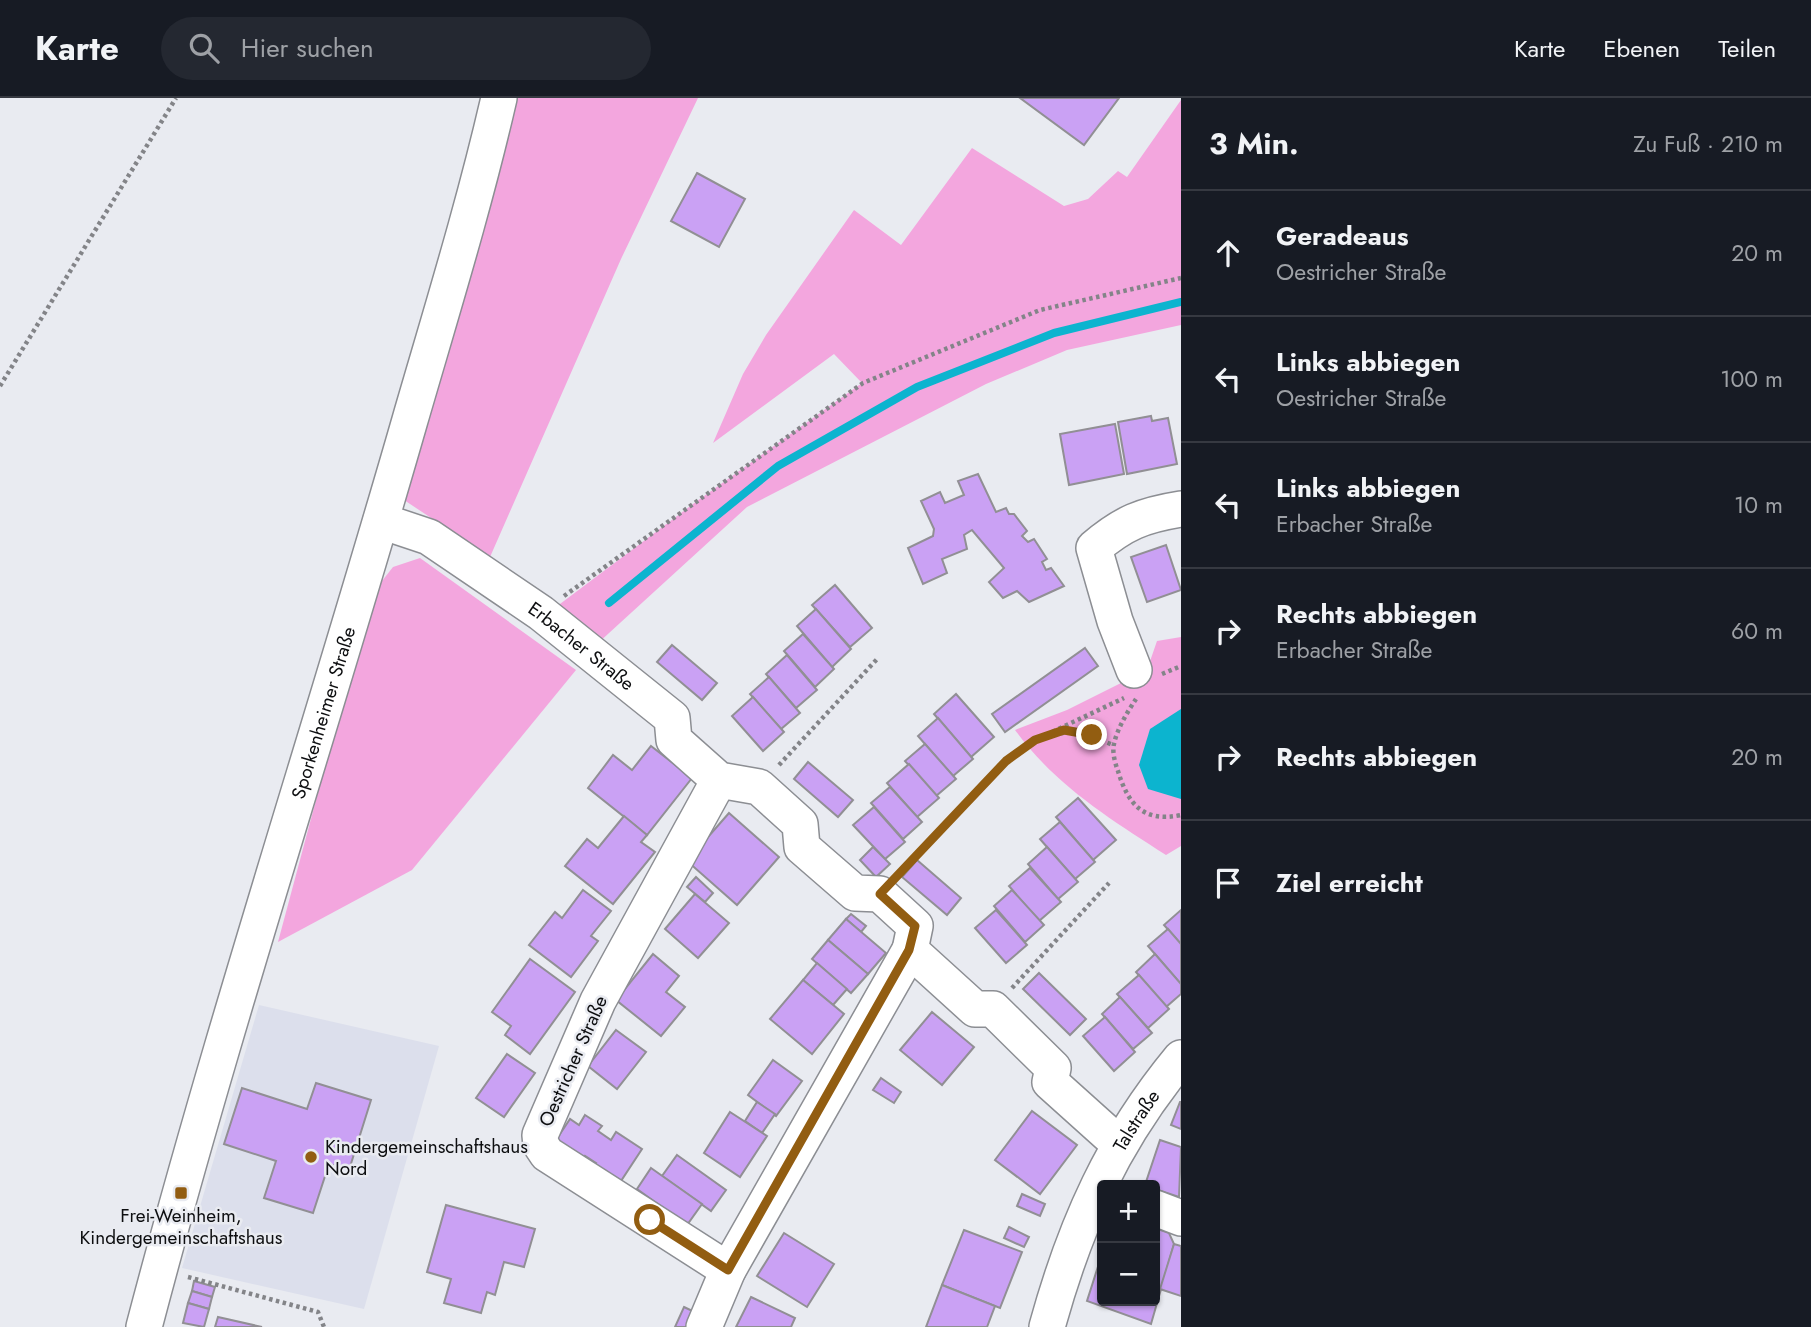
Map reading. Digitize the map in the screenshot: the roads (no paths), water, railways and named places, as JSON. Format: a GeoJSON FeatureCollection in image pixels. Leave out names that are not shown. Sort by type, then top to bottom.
{"type":"FeatureCollection","features":[{"type":"Feature","properties":{"kind":"street","name":"Sporkenheimer Straße"},"geometry":{"type":"LineString","coordinates":[[144,1327],[204,1111],[381,521],[484,163],[499,98]]}},
{"type":"Feature","properties":{"kind":"street"},"geometry":{"type":"LineString","coordinates":[[1133,682],[1094,548],[1119,526],[1152,513],[1181,509]]}},
{"type":"Feature","properties":{"kind":"street","name":"Erbacher Straße"},"geometry":{"type":"LineString","coordinates":[[381,521],[429,537],[541,613],[672,718],[674,740],[719,780]]}},
{"type":"Feature","properties":{"kind":"street"},"geometry":{"type":"LineString","coordinates":[[704,1327],[728,1270],[909,950],[915,926],[880,894],[855,893],[802,847],[800,824],[759,787],[719,780]]}},
{"type":"Feature","properties":{"kind":"street","name":"Oestricher Straße"},"geometry":{"type":"LineString","coordinates":[[719,780],[598,1001],[540,1135],[547,1154],[728,1270]]}},
{"type":"Feature","properties":{"kind":"street"},"geometry":{"type":"LineString","coordinates":[[909,950],[975,1009],[993,1009],[1053,1068],[1050,1082],[1119,1144]]}},
{"type":"Feature","properties":{"kind":"street","name":"Talstraße"},"geometry":{"type":"LineString","coordinates":[[1103,1180],[1119,1144],[1181,1058]]}},
{"type":"Feature","properties":{"kind":"street","name":"Talstraße"},"geometry":{"type":"LineString","coordinates":[[1047,1327],[1075,1236],[1097,1192]]}},
{"type":"Feature","properties":{"kind":"street"},"geometry":{"type":"LineString","coordinates":[[1160,1210],[1181,1218]]}},
{"type":"Feature","properties":{"kind":"water"},"geometry":{"type":"Polygon","coordinates":[[[1181,709],[1181,799],[1148,789],[1139,765],[1150,729],[1181,709]]]}},
{"type":"Feature","properties":{"kind":"waterway"},"geometry":{"type":"LineString","coordinates":[[609,603],[778,466],[917,387],[1054,333],[1181,302]]}},
{"type":"Feature","properties":{"kind":"place","name":"Kindergemeinschaftshaus Nord"},"geometry":{"type":"Point","coordinates":[311,1157]}},
{"type":"Feature","properties":{"kind":"place","name":"Frei-Weinheim, Kindergemeinschaftshaus"},"geometry":{"type":"Point","coordinates":[181,1193]}}]}
